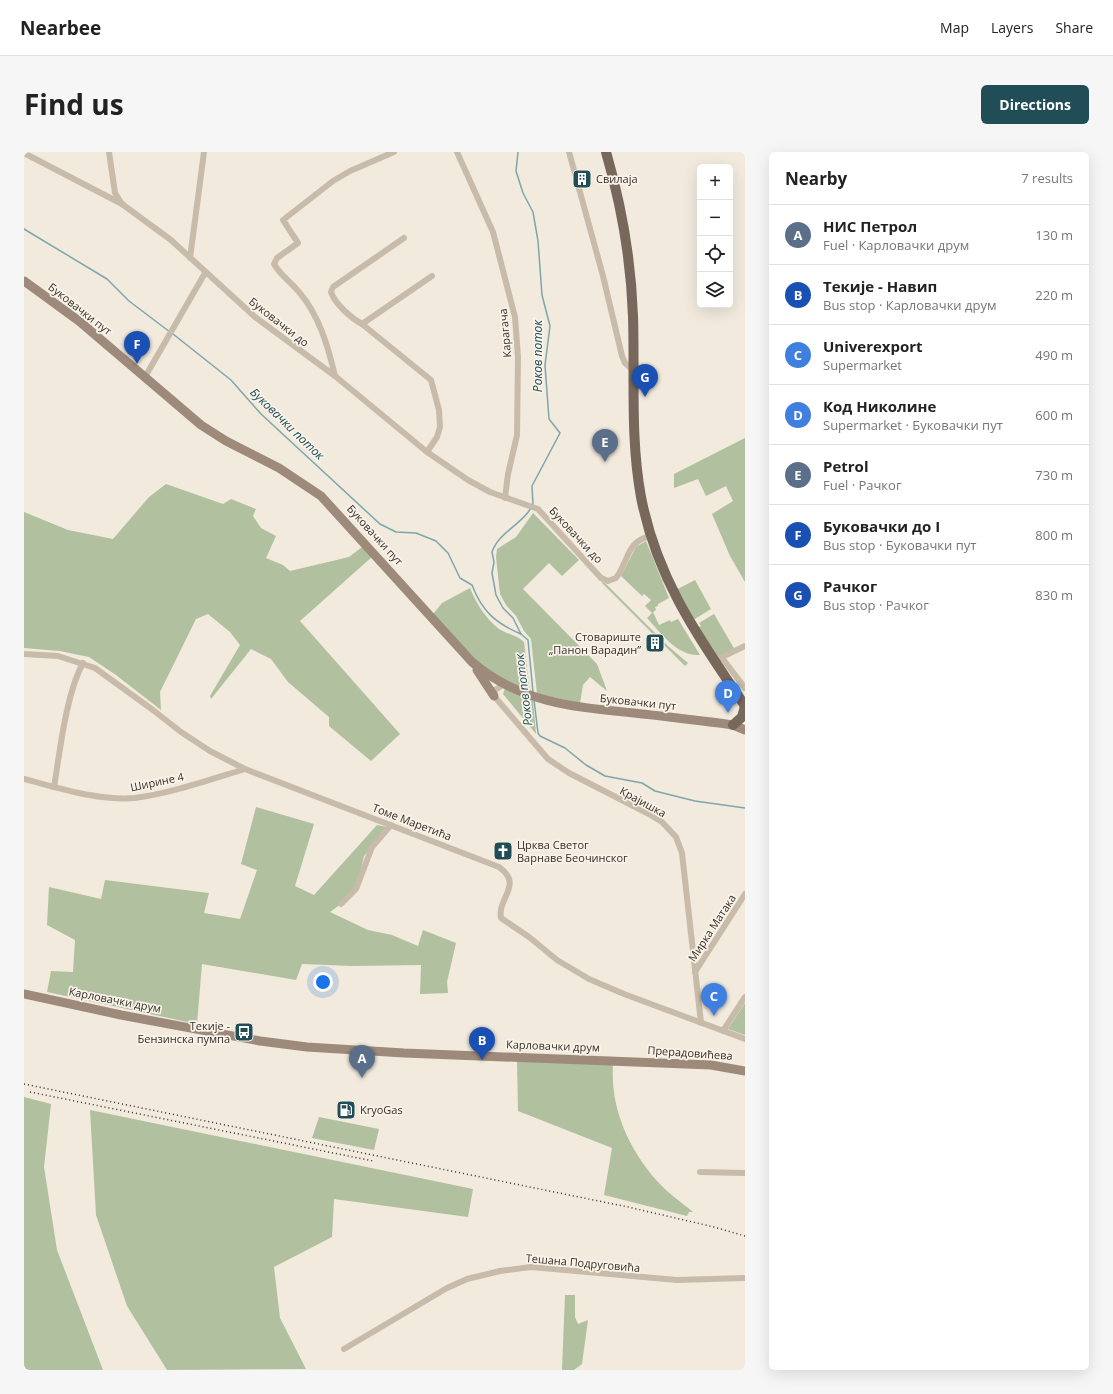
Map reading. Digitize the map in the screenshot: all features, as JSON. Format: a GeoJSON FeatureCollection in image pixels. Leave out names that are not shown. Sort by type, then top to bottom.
{"type":"FeatureCollection","features":[{"type":"Feature","properties":{"kind":"main road"},"geometry":{"type":"LineString","coordinates":[[606,152],[625,226],[628,253],[633,315],[634,426],[641,497],[651,536],[671,589],[692,626],[718,659],[745,706],[742,717],[733,725]]}},
{"type":"Feature","properties":{"kind":"street"},"geometry":{"type":"LineString","coordinates":[[109,152],[115,193],[122,204]]}},
{"type":"Feature","properties":{"kind":"street"},"geometry":{"type":"LineString","coordinates":[[190,258],[204,152]]}},
{"type":"Feature","properties":{"kind":"street"},"geometry":{"type":"LineString","coordinates":[[335,376],[323,334],[316,318],[299,292],[274,264],[277,258],[298,243],[283,220],[333,181],[350,171],[394,152]]}},
{"type":"Feature","properties":{"kind":"street","name":"Карагача"},"geometry":{"type":"LineString","coordinates":[[457,152],[493,232],[515,317],[518,357],[517,435],[508,474],[505,498]]}},
{"type":"Feature","properties":{"kind":"street"},"geometry":{"type":"LineString","coordinates":[[569,152],[603,276],[622,356],[625,363],[633,370]]}},
{"type":"Feature","properties":{"kind":"street","name":"Буковачки до"},"geometry":{"type":"LineString","coordinates":[[24,153],[122,204],[171,240],[205,273],[255,317],[335,376],[427,452],[472,482],[505,498],[538,509],[601,578],[608,581],[618,575],[635,543],[640,539],[651,536]]}},
{"type":"Feature","properties":{"kind":"street"},"geometry":{"type":"LineString","coordinates":[[404,238],[333,287],[331,290],[332,295],[353,319],[362,324],[431,380],[439,410],[440,427],[437,437],[427,452]]}},
{"type":"Feature","properties":{"kind":"street"},"geometry":{"type":"LineString","coordinates":[[144,377],[205,273]]}},
{"type":"Feature","properties":{"kind":"street"},"geometry":{"type":"LineString","coordinates":[[362,324],[432,276]]}},
{"type":"Feature","properties":{"kind":"street","name":"Буковачки пут"},"geometry":{"type":"LineString","coordinates":[[24,282],[79,321],[206,429],[279,468],[321,496],[342,516],[472,662],[503,685],[534,697],[570,706],[733,725],[745,730]]}},
{"type":"Feature","properties":{"kind":"street"},"geometry":{"type":"LineString","coordinates":[[745,646],[718,659],[745,688]]}},
{"type":"Feature","properties":{"kind":"street","name":"Томе Маретића"},"geometry":{"type":"LineString","coordinates":[[24,654],[58,656],[83,663],[102,673],[181,732],[210,751],[245,769],[493,864],[502,869],[508,876],[510,883],[509,890],[501,909],[500,914],[502,920],[529,937],[558,960],[579,974],[624,994],[745,1039]]}},
{"type":"Feature","properties":{"kind":"street"},"geometry":{"type":"LineString","coordinates":[[472,662],[494,696]]}},
{"type":"Feature","properties":{"kind":"street"},"geometry":{"type":"LineString","coordinates":[[54,787],[66,721],[78,674],[83,663]]}},
{"type":"Feature","properties":{"kind":"street"},"geometry":{"type":"LineString","coordinates":[[494,696],[495,690],[503,685]]}},
{"type":"Feature","properties":{"kind":"street","name":"Крајишка"},"geometry":{"type":"LineString","coordinates":[[494,696],[537,749],[552,763],[649,814],[674,833],[680,844],[682,853],[702,1023]]}},
{"type":"Feature","properties":{"kind":"street","name":"Ширине 4"},"geometry":{"type":"LineString","coordinates":[[24,779],[54,787],[107,797],[136,798],[203,782],[245,769]]}},
{"type":"Feature","properties":{"kind":"street"},"geometry":{"type":"LineString","coordinates":[[341,904],[356,889],[372,847],[391,825]]}},
{"type":"Feature","properties":{"kind":"street","name":"Мирка Матака"},"geometry":{"type":"LineString","coordinates":[[696,972],[745,894]]}},
{"type":"Feature","properties":{"kind":"street","name":"Карловачки друм"},"geometry":{"type":"LineString","coordinates":[[24,994],[121,1015],[260,1041],[307,1047],[404,1053],[634,1061]]}},
{"type":"Feature","properties":{"kind":"street"},"geometry":{"type":"LineString","coordinates":[[723,1031],[745,997]]}},
{"type":"Feature","properties":{"kind":"street","name":"Прерадовићева"},"geometry":{"type":"LineString","coordinates":[[634,1061],[711,1065],[745,1070]]}},
{"type":"Feature","properties":{"kind":"street"},"geometry":{"type":"LineString","coordinates":[[700,1172],[745,1173]]}},
{"type":"Feature","properties":{"kind":"street","name":"Тешана Подруговића"},"geometry":{"type":"LineString","coordinates":[[344,1349],[447,1288],[467,1279],[500,1271],[531,1267],[677,1280],[745,1278]]}},
{"type":"Feature","properties":{"kind":"green space"},"geometry":{"type":"Polygon","coordinates":[[[745,438],[745,582],[730,556],[712,514],[733,501],[726,486],[706,496],[698,479],[674,488],[674,474],[745,438]]]}},
{"type":"Feature","properties":{"kind":"green space"},"geometry":{"type":"Polygon","coordinates":[[[166,484],[223,504],[231,499],[256,509],[253,516],[261,528],[276,536],[266,558],[283,565],[290,571],[349,557],[362,547],[373,556],[300,621],[400,734],[371,761],[329,726],[329,717],[288,682],[271,659],[251,649],[211,699],[210,696],[240,645],[230,632],[208,614],[196,619],[160,692],[161,710],[116,675],[89,657],[60,651],[24,648],[24,512],[68,530],[113,539],[149,497],[166,484]]]}},
{"type":"Feature","properties":{"kind":"green space"},"geometry":{"type":"Polygon","coordinates":[[[533,513],[579,560],[562,576],[549,563],[523,589],[597,664],[607,691],[590,677],[583,685],[580,703],[537,694],[531,639],[524,631],[516,616],[506,605],[500,594],[496,557],[497,549],[516,537],[533,513]]]}},
{"type":"Feature","properties":{"kind":"green space"},"geometry":{"type":"Polygon","coordinates":[[[646,541],[669,598],[658,604],[658,606],[655,607],[656,610],[653,612],[659,625],[670,620],[671,622],[678,619],[700,655],[692,655],[684,652],[664,637],[647,618],[652,613],[645,606],[651,600],[644,594],[642,596],[621,576],[636,547],[646,541]]]}},
{"type":"Feature","properties":{"kind":"green space"},"geometry":{"type":"Polygon","coordinates":[[[695,580],[711,609],[690,622],[674,591],[695,580]]]}},
{"type":"Feature","properties":{"kind":"green space"},"geometry":{"type":"Polygon","coordinates":[[[601,582],[605,583],[669,647],[688,663],[685,666],[601,582]]]}},
{"type":"Feature","properties":{"kind":"green space"},"geometry":{"type":"Polygon","coordinates":[[[470,588],[482,610],[494,625],[524,642],[530,692],[511,685],[475,660],[433,614],[442,603],[470,588]]]}},
{"type":"Feature","properties":{"kind":"green space"},"geometry":{"type":"Polygon","coordinates":[[[714,614],[735,650],[720,657],[712,657],[696,628],[701,626],[699,623],[714,614]]]}},
{"type":"Feature","properties":{"kind":"green space"},"geometry":{"type":"Polygon","coordinates":[[[505,688],[533,701],[536,734],[503,694],[505,688]]]}},
{"type":"Feature","properties":{"kind":"green space"},"geometry":{"type":"Polygon","coordinates":[[[256,807],[314,824],[295,886],[314,895],[377,825],[387,827],[364,856],[358,882],[341,904],[330,912],[368,930],[392,935],[418,946],[423,930],[456,943],[447,982],[448,993],[420,994],[421,965],[352,966],[302,964],[296,980],[202,964],[197,1024],[47,992],[51,971],[73,972],[75,940],[47,925],[49,887],[101,899],[105,880],[209,893],[204,913],[240,919],[257,870],[241,864],[256,807]]]}},
{"type":"Feature","properties":{"kind":"green space"},"geometry":{"type":"Polygon","coordinates":[[[745,1003],[745,1035],[728,1029],[745,1003]]]}},
{"type":"Feature","properties":{"kind":"green space"},"geometry":{"type":"Polygon","coordinates":[[[517,1061],[613,1065],[613,1081],[618,1112],[630,1142],[638,1156],[658,1182],[670,1194],[693,1212],[689,1212],[687,1216],[604,1195],[612,1148],[518,1111],[517,1061]]]}},
{"type":"Feature","properties":{"kind":"green space"},"geometry":{"type":"Polygon","coordinates":[[[24,1097],[51,1104],[44,1167],[57,1250],[103,1370],[24,1370],[24,1097]]]}},
{"type":"Feature","properties":{"kind":"green space"},"geometry":{"type":"Polygon","coordinates":[[[90,1110],[473,1189],[468,1217],[334,1199],[332,1237],[274,1267],[280,1318],[306,1369],[167,1370],[127,1306],[96,1215],[90,1110]]]}},
{"type":"Feature","properties":{"kind":"green space"},"geometry":{"type":"Polygon","coordinates":[[[319,1117],[379,1129],[374,1150],[312,1138],[319,1117]]]}},
{"type":"Feature","properties":{"kind":"green space"},"geometry":{"type":"Polygon","coordinates":[[[565,1295],[575,1295],[575,1317],[578,1324],[588,1320],[582,1364],[574,1370],[562,1370],[565,1295]]]}},
{"type":"Feature","properties":{"kind":"waterway","name":"Роков поток"},"geometry":{"type":"LineString","coordinates":[[518,152],[516,171],[523,193],[533,212],[538,241],[542,295],[550,326],[545,365],[549,419],[560,433],[532,486],[533,505]]}},
{"type":"Feature","properties":{"kind":"waterway","name":"Буковачки поток"},"geometry":{"type":"LineString","coordinates":[[24,229],[107,279],[129,301],[170,332]]}},
{"type":"Feature","properties":{"kind":"waterway","name":"Буковачки поток"},"geometry":{"type":"LineString","coordinates":[[173,334],[231,380],[261,414],[380,524],[396,532],[416,533],[436,541],[448,553],[460,578],[472,585],[480,602],[490,615],[497,621],[521,634]]}},
{"type":"Feature","properties":{"kind":"waterway","name":"Роков поток"},"geometry":{"type":"LineString","coordinates":[[531,508],[527,514],[495,545],[492,552],[494,562],[492,573],[496,595],[503,608],[513,618],[521,634],[528,640],[533,692]]}},
{"type":"Feature","properties":{"kind":"waterway","name":"Роков поток"},"geometry":{"type":"LineString","coordinates":[[534,700],[538,733],[540,736],[565,748],[586,765],[605,776],[642,783],[655,791],[695,801],[745,808]]}},
{"type":"Feature","properties":{"kind":"railway"},"geometry":{"type":"LineString","coordinates":[[24,1084],[628,1207],[714,1227],[745,1236]]}},
{"type":"Feature","properties":{"kind":"railway"},"geometry":{"type":"LineString","coordinates":[[30,1092],[373,1161]]}},
{"type":"Feature","properties":{"kind":"place","name":"Свилаја"},"geometry":{"type":"Point","coordinates":[582,179]}},
{"type":"Feature","properties":{"kind":"place","name":"Буковачки до I"},"geometry":{"type":"Point","coordinates":[137,364]}},
{"type":"Feature","properties":{"kind":"place","name":"Рачког"},"geometry":{"type":"Point","coordinates":[645,397]}},
{"type":"Feature","properties":{"kind":"place","name":"Petrol"},"geometry":{"type":"Point","coordinates":[605,462]}},
{"type":"Feature","properties":{"kind":"place","name":"Стовариште „Панон Варадин”"},"geometry":{"type":"Point","coordinates":[655,643]}},
{"type":"Feature","properties":{"kind":"place","name":"Код Николине"},"geometry":{"type":"Point","coordinates":[728,713]}},
{"type":"Feature","properties":{"kind":"place","name":"Црква Светог Варнаве Беочинског"},"geometry":{"type":"Point","coordinates":[503,851]}},
{"type":"Feature","properties":{"kind":"place","name":"Univerexport"},"geometry":{"type":"Point","coordinates":[714,1016]}},
{"type":"Feature","properties":{"kind":"place","name":"Текије - Бензинска пумпа"},"geometry":{"type":"Point","coordinates":[244,1032]}},
{"type":"Feature","properties":{"kind":"place","name":"Текије - Навип"},"geometry":{"type":"Point","coordinates":[482,1060]}},
{"type":"Feature","properties":{"kind":"place","name":"НИС Петрол"},"geometry":{"type":"Point","coordinates":[362,1078]}},
{"type":"Feature","properties":{"kind":"place","name":"KryoGas"},"geometry":{"type":"Point","coordinates":[346,1110]}}]}
